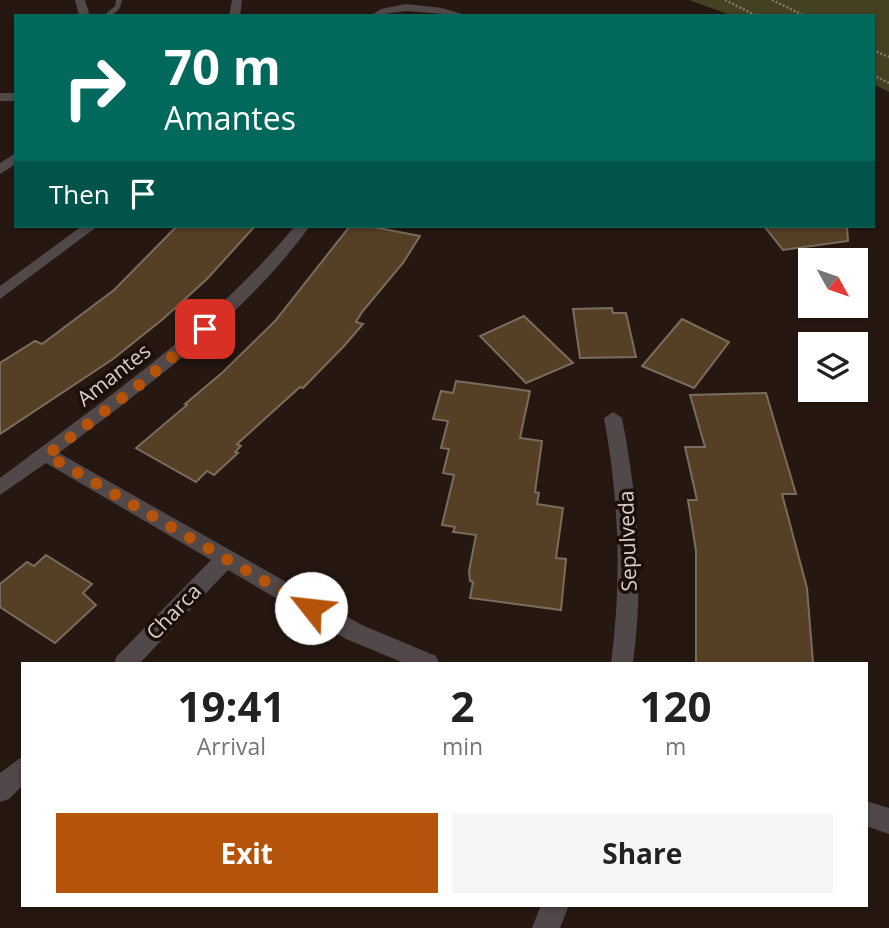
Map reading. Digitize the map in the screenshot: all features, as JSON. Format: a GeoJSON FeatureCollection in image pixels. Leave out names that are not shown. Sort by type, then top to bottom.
{"type":"FeatureCollection","features":[{"type":"Feature","properties":{"kind":"street"},"geometry":{"type":"LineString","coordinates":[[379,14],[387,10],[414,7],[453,14]]}},
{"type":"Feature","properties":{"kind":"street"},"geometry":{"type":"LineString","coordinates":[[0,173],[14,159]]}},
{"type":"Feature","properties":{"kind":"street"},"geometry":{"type":"LineString","coordinates":[[0,293],[88,228]]}},
{"type":"Feature","properties":{"kind":"street","name":"Amantes"},"geometry":{"type":"LineString","coordinates":[[0,488],[186,347],[261,276],[301,228]]}},
{"type":"Feature","properties":{"kind":"street","name":"Sepulveda"},"geometry":{"type":"LineString","coordinates":[[613,418],[625,475],[630,609],[622,662]]}},
{"type":"Feature","properties":{"kind":"street"},"geometry":{"type":"LineString","coordinates":[[47,455],[224,560],[354,632],[426,662]]}},
{"type":"Feature","properties":{"kind":"street","name":"Charca"},"geometry":{"type":"LineString","coordinates":[[126,662],[224,560]]}},
{"type":"Feature","properties":{"kind":"street"},"geometry":{"type":"LineString","coordinates":[[0,790],[21,770]]}},
{"type":"Feature","properties":{"kind":"street"},"geometry":{"type":"LineString","coordinates":[[868,814],[889,821]]}},
{"type":"Feature","properties":{"kind":"street"},"geometry":{"type":"LineString","coordinates":[[545,928],[554,907]]}},
{"type":"Feature","properties":{"kind":"lane"},"geometry":{"type":"LineString","coordinates":[[109,14],[118,7],[119,0]]}},
{"type":"Feature","properties":{"kind":"path"},"geometry":{"type":"LineString","coordinates":[[725,0],[753,14]]}},
{"type":"Feature","properties":{"kind":"path"},"geometry":{"type":"LineString","coordinates":[[772,0],[801,14]]}},
{"type":"Feature","properties":{"kind":"shaded area"},"geometry":{"type":"Polygon","coordinates":[[[689,0],[889,0],[889,92],[875,85],[875,14],[728,14],[689,0]]]}},
{"type":"Feature","properties":{"kind":"building"},"geometry":{"type":"Polygon","coordinates":[[[175,228],[253,228],[207,279],[163,319],[113,359],[0,434],[0,363],[35,341],[42,344],[114,290],[175,228]]]}},
{"type":"Feature","properties":{"kind":"building"},"geometry":{"type":"Polygon","coordinates":[[[348,228],[378,228],[420,236],[403,263],[362,312],[356,322],[363,324],[303,388],[300,387],[237,444],[241,446],[235,452],[238,453],[214,475],[207,471],[196,482],[136,448],[187,405],[185,404],[223,372],[275,321],[348,228]]]}},
{"type":"Feature","properties":{"kind":"building"},"geometry":{"type":"Polygon","coordinates":[[[766,228],[847,228],[848,241],[783,250],[766,228]]]}},
{"type":"Feature","properties":{"kind":"building"},"geometry":{"type":"Polygon","coordinates":[[[612,308],[613,313],[626,313],[636,357],[580,358],[573,309],[612,308]]]}},
{"type":"Feature","properties":{"kind":"building"},"geometry":{"type":"Polygon","coordinates":[[[524,316],[573,363],[526,383],[480,336],[524,316]]]}},
{"type":"Feature","properties":{"kind":"building"},"geometry":{"type":"Polygon","coordinates":[[[682,319],[729,342],[694,388],[642,366],[682,319]]]}},
{"type":"Feature","properties":{"kind":"building"},"geometry":{"type":"Polygon","coordinates":[[[456,381],[530,391],[520,438],[542,441],[535,492],[539,493],[537,504],[563,508],[556,558],[566,559],[561,610],[470,598],[473,582],[470,581],[469,571],[476,535],[453,532],[455,527],[442,525],[454,475],[443,473],[449,449],[441,448],[448,421],[433,419],[441,391],[453,393],[456,381]]]}},
{"type":"Feature","properties":{"kind":"building"},"geometry":{"type":"Polygon","coordinates":[[[766,393],[796,494],[782,494],[807,588],[813,662],[696,662],[696,551],[688,500],[697,500],[685,447],[705,447],[690,395],[766,393]]]}},
{"type":"Feature","properties":{"kind":"building"},"geometry":{"type":"Polygon","coordinates":[[[46,555],[92,584],[83,593],[96,605],[55,643],[0,607],[0,584],[27,562],[34,566],[46,555]]]}},
{"type":"Feature","properties":{"kind":"route"},"geometry":{"type":"LineString","coordinates":[[205,329],[139,385],[47,455],[311,608]]}}]}
